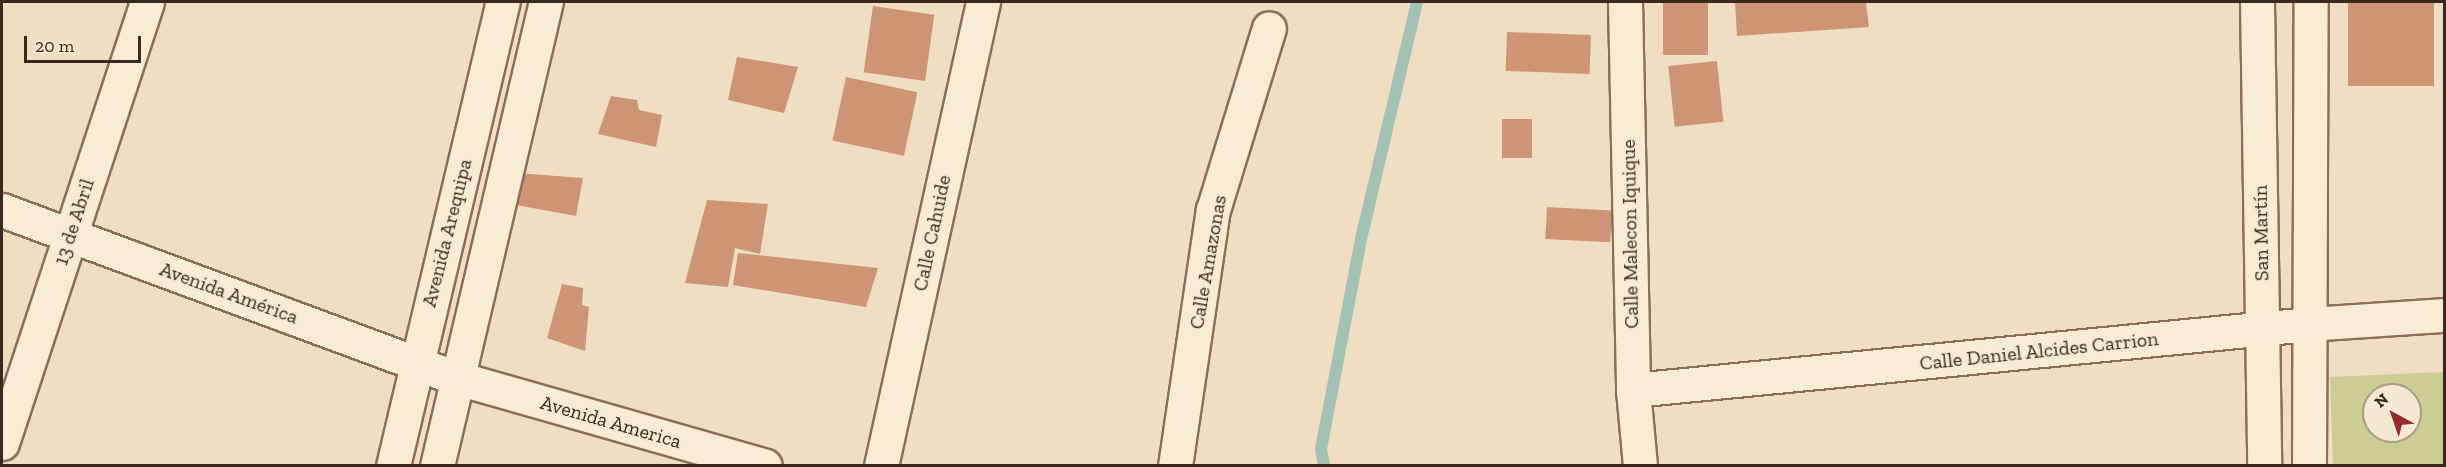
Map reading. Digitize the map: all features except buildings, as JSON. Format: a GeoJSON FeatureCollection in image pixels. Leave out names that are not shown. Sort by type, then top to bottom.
{"type":"FeatureCollection","features":[{"type":"Feature","properties":{"kind":"street","name":"13 de Abril"},"geometry":{"type":"LineString","coordinates":[[2,443],[147,2]]}},
{"type":"Feature","properties":{"kind":"street","name":"Avenida Arequipa"},"geometry":{"type":"LineString","coordinates":[[393,465],[503,2]]}},
{"type":"Feature","properties":{"kind":"street"},"geometry":{"type":"LineString","coordinates":[[437,465],[546,2]]}},
{"type":"Feature","properties":{"kind":"street","name":"Calle Cahuide"},"geometry":{"type":"LineString","coordinates":[[881,465],[983,2]]}},
{"type":"Feature","properties":{"kind":"street","name":"Calle Malecon Iquique"},"geometry":{"type":"LineString","coordinates":[[1625,2],[1634,390],[1640,465]]}},
{"type":"Feature","properties":{"kind":"street","name":"San Martín"},"geometry":{"type":"LineString","coordinates":[[2257,2],[2264,465]]}},
{"type":"Feature","properties":{"kind":"street"},"geometry":{"type":"LineString","coordinates":[[2309,465],[2311,2]]}},
{"type":"Feature","properties":{"kind":"street","name":"Calle Amazonas"},"geometry":{"type":"LineString","coordinates":[[1175,465],[1214,210],[1269,28]]}},
{"type":"Feature","properties":{"kind":"street"},"geometry":{"type":"LineString","coordinates":[[2259,127],[2310,125]]}},
{"type":"Feature","properties":{"kind":"street","name":"Avenida América"},"geometry":{"type":"LineString","coordinates":[[2,210],[457,378]]}},
{"type":"Feature","properties":{"kind":"street","name":"Calle Daniel Alcides Carrion"},"geometry":{"type":"LineString","coordinates":[[1634,390],[2308,324],[2445,315]]}},
{"type":"Feature","properties":{"kind":"street","name":"Avenida America"},"geometry":{"type":"LineString","coordinates":[[457,378],[765,465]]}},
{"type":"Feature","properties":{"kind":"green space"},"geometry":{"type":"Polygon","coordinates":[[[2444,372],[2444,465],[2333,465],[2330,377],[2444,372]]]}},
{"type":"Feature","properties":{"kind":"waterway"},"geometry":{"type":"LineString","coordinates":[[1324,466],[1321,449],[1361,239],[1417,2]]}}]}
